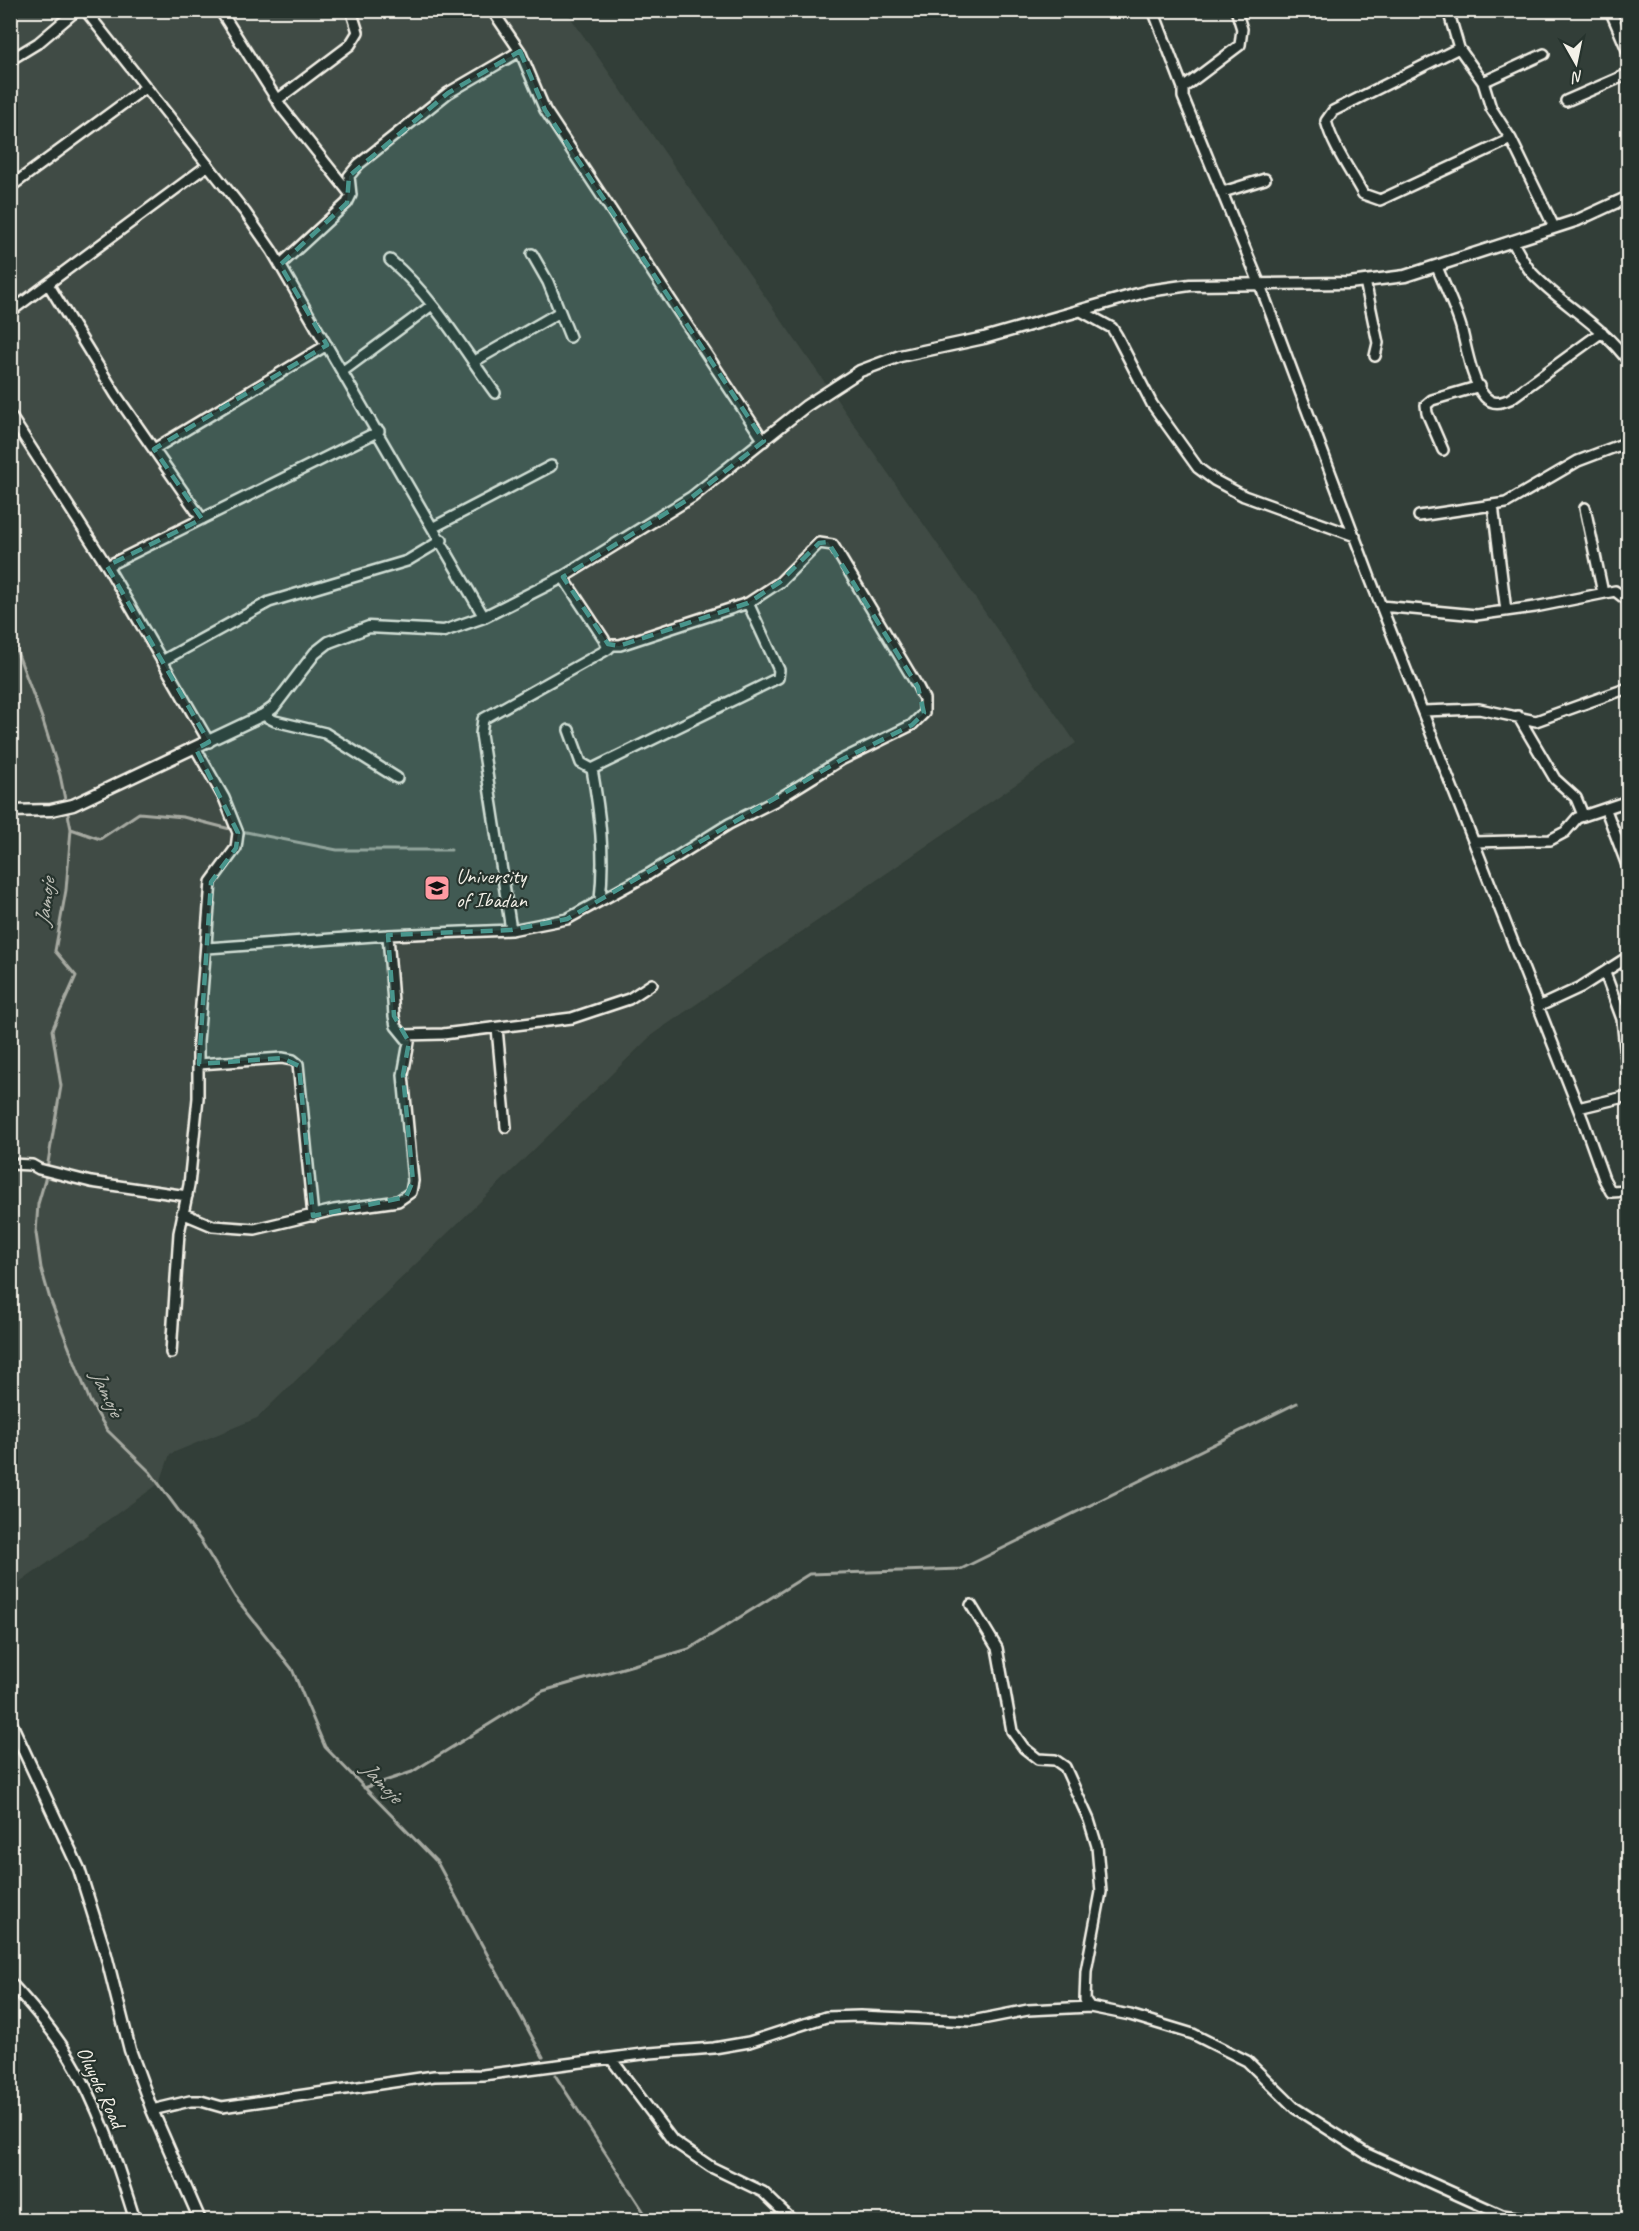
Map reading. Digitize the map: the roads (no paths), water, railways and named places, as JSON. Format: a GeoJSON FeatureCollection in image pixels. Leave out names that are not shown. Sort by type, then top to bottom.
{"type":"FeatureCollection","features":[{"type":"Feature","properties":{"kind":"street"},"geometry":{"type":"LineString","coordinates":[[10,60],[38,43],[77,10]]}},
{"type":"Feature","properties":{"kind":"street"},"geometry":{"type":"LineString","coordinates":[[85,10],[245,212],[280,265],[442,540],[484,616]]}},
{"type":"Feature","properties":{"kind":"street"},"geometry":{"type":"LineString","coordinates":[[220,10],[277,100],[351,195]]}},
{"type":"Feature","properties":{"kind":"street"},"geometry":{"type":"LineString","coordinates":[[277,100],[350,45],[358,32],[351,10]]}},
{"type":"Feature","properties":{"kind":"street"},"geometry":{"type":"LineString","coordinates":[[492,10],[520,51],[545,110],[764,441]]}},
{"type":"Feature","properties":{"kind":"street"},"geometry":{"type":"LineString","coordinates":[[1153,10],[1183,87],[1183,97],[1260,285],[1381,606],[1608,1188],[1615,1193],[1629,1191]]}},
{"type":"Feature","properties":{"kind":"street"},"geometry":{"type":"LineString","coordinates":[[1183,87],[1240,45],[1242,29],[1236,10]]}},
{"type":"Feature","properties":{"kind":"street"},"geometry":{"type":"LineString","coordinates":[[1448,10],[1459,48],[1483,82],[1491,108],[1511,139],[1554,227]]}},
{"type":"Feature","properties":{"kind":"street"},"geometry":{"type":"LineString","coordinates":[[1611,11],[1629,52]]}},
{"type":"Feature","properties":{"kind":"street"},"geometry":{"type":"LineString","coordinates":[[1459,48],[1334,111],[1326,121],[1330,134],[1348,168],[1363,194],[1380,200],[1511,139]]}},
{"type":"Feature","properties":{"kind":"street"},"geometry":{"type":"LineString","coordinates":[[280,265],[347,203],[351,195],[349,176],[359,164],[448,93],[520,51]]}},
{"type":"Feature","properties":{"kind":"street"},"geometry":{"type":"LineString","coordinates":[[1483,82],[1544,54]]}},
{"type":"Feature","properties":{"kind":"street"},"geometry":{"type":"LineString","coordinates":[[1566,101],[1629,74]]}},
{"type":"Feature","properties":{"kind":"street"},"geometry":{"type":"LineString","coordinates":[[10,187],[146,87]]}},
{"type":"Feature","properties":{"kind":"street"},"geometry":{"type":"LineString","coordinates":[[10,312],[208,165]]}},
{"type":"Feature","properties":{"kind":"street"},"geometry":{"type":"LineString","coordinates":[[1223,192],[1265,179]]}},
{"type":"Feature","properties":{"kind":"street"},"geometry":{"type":"LineString","coordinates":[[10,811],[51,810],[77,804],[263,715],[273,708],[315,653],[329,642],[369,627],[444,631],[484,616],[563,577],[692,497],[806,406],[860,371],[900,356],[984,339],[1083,312],[1148,291],[1190,285],[1365,281],[1406,276],[1554,227],[1629,197]]}},
{"type":"Feature","properties":{"kind":"street"},"geometry":{"type":"LineString","coordinates":[[1512,241],[1530,270],[1550,291],[1617,345],[1629,360]]}},
{"type":"Feature","properties":{"kind":"street"},"geometry":{"type":"LineString","coordinates":[[532,254],[548,282],[570,337]]}},
{"type":"Feature","properties":{"kind":"street"},"geometry":{"type":"LineString","coordinates":[[390,260],[412,279],[495,393]]}},
{"type":"Feature","properties":{"kind":"street"},"geometry":{"type":"LineString","coordinates":[[1437,267],[1460,325],[1479,386],[1484,396],[1491,402],[1500,403],[1510,399],[1602,332]]}},
{"type":"Feature","properties":{"kind":"street"},"geometry":{"type":"LineString","coordinates":[[1365,281],[1378,343],[1375,356]]}},
{"type":"Feature","properties":{"kind":"street"},"geometry":{"type":"LineString","coordinates":[[48,284],[116,395],[202,519]]}},
{"type":"Feature","properties":{"kind":"street"},"geometry":{"type":"LineString","coordinates":[[343,371],[432,305]]}},
{"type":"Feature","properties":{"kind":"street"},"geometry":{"type":"LineString","coordinates":[[473,362],[560,312]]}},
{"type":"Feature","properties":{"kind":"street"},"geometry":{"type":"LineString","coordinates":[[1083,312],[1112,328],[1152,404],[1198,468],[1214,480],[1244,496],[1355,536]]}},
{"type":"Feature","properties":{"kind":"street"},"geometry":{"type":"LineString","coordinates":[[154,449],[327,345]]}},
{"type":"Feature","properties":{"kind":"street"},"geometry":{"type":"LineString","coordinates":[[1443,450],[1427,413],[1426,405],[1432,400],[1479,386]]}},
{"type":"Feature","properties":{"kind":"street"},"geometry":{"type":"LineString","coordinates":[[10,415],[107,566],[209,742]]}},
{"type":"Feature","properties":{"kind":"street"},"geometry":{"type":"LineString","coordinates":[[107,566],[378,431]]}},
{"type":"Feature","properties":{"kind":"street"},"geometry":{"type":"LineString","coordinates":[[1419,516],[1493,506],[1523,495],[1578,461],[1629,442]]}},
{"type":"Feature","properties":{"kind":"street"},"geometry":{"type":"LineString","coordinates":[[434,528],[551,466]]}},
{"type":"Feature","properties":{"kind":"street"},"geometry":{"type":"LineString","coordinates":[[1493,506],[1506,611]]}},
{"type":"Feature","properties":{"kind":"street"},"geometry":{"type":"LineString","coordinates":[[1585,508],[1604,593]]}},
{"type":"Feature","properties":{"kind":"street"},"geometry":{"type":"LineString","coordinates":[[162,661],[269,602],[407,561],[442,540]]}},
{"type":"Feature","properties":{"kind":"street"},"geometry":{"type":"LineString","coordinates":[[207,948],[388,935],[511,930],[567,919],[649,874],[729,824],[775,801],[841,760],[912,725],[922,716],[925,707],[918,687],[833,545],[819,543],[780,582],[748,603],[620,645],[612,645],[483,719],[481,734],[511,930]]}},
{"type":"Feature","properties":{"kind":"street"},"geometry":{"type":"LineString","coordinates":[[563,577],[604,639],[608,649]]}},
{"type":"Feature","properties":{"kind":"street"},"geometry":{"type":"LineString","coordinates":[[1381,606],[1476,615],[1604,593],[1619,592],[1629,600]]}},
{"type":"Feature","properties":{"kind":"street"},"geometry":{"type":"LineString","coordinates":[[592,769],[778,678],[779,670],[748,603]]}},
{"type":"Feature","properties":{"kind":"street"},"geometry":{"type":"LineString","coordinates":[[1423,711],[1479,709],[1532,721],[1629,688]]}},
{"type":"Feature","properties":{"kind":"street"},"geometry":{"type":"LineString","coordinates":[[263,715],[275,721],[325,733],[397,778]]}},
{"type":"Feature","properties":{"kind":"street"},"geometry":{"type":"LineString","coordinates":[[1518,716],[1555,779],[1576,798],[1583,815]]}},
{"type":"Feature","properties":{"kind":"street"},"geometry":{"type":"LineString","coordinates":[[1526,732],[1532,721]]}},
{"type":"Feature","properties":{"kind":"street"},"geometry":{"type":"LineString","coordinates":[[568,729],[581,763],[592,769]]}},
{"type":"Feature","properties":{"kind":"street"},"geometry":{"type":"LineString","coordinates":[[171,1353],[182,1214],[187,1196],[198,1098],[198,1042],[211,882],[236,848],[238,833],[224,798],[196,749]]}},
{"type":"Feature","properties":{"kind":"street"},"geometry":{"type":"LineString","coordinates":[[592,769],[602,829],[604,867],[600,900]]}},
{"type":"Feature","properties":{"kind":"street"},"geometry":{"type":"LineString","coordinates":[[1474,843],[1550,840],[1558,837],[1583,815],[1629,801]]}},
{"type":"Feature","properties":{"kind":"street"},"geometry":{"type":"LineString","coordinates":[[1605,810],[1629,868]]}},
{"type":"Feature","properties":{"kind":"street"},"geometry":{"type":"LineString","coordinates":[[182,1214],[213,1226],[237,1229],[270,1227],[313,1215],[398,1201],[411,1192],[413,1181],[404,1076],[409,1042],[396,1026],[393,1016],[388,935]]}},
{"type":"Feature","properties":{"kind":"street"},"geometry":{"type":"LineString","coordinates":[[1538,1007],[1605,973],[1629,957]]}},
{"type":"Feature","properties":{"kind":"street"},"geometry":{"type":"LineString","coordinates":[[1605,973],[1625,1017],[1629,1078]]}},
{"type":"Feature","properties":{"kind":"street"},"geometry":{"type":"LineString","coordinates":[[404,1035],[443,1034],[572,1018],[629,999],[652,984]]}},
{"type":"Feature","properties":{"kind":"street"},"geometry":{"type":"LineString","coordinates":[[497,1028],[506,1126]]}},
{"type":"Feature","properties":{"kind":"street"},"geometry":{"type":"LineString","coordinates":[[199,1064],[282,1058],[293,1060],[298,1064],[313,1215]]}},
{"type":"Feature","properties":{"kind":"street"},"geometry":{"type":"LineString","coordinates":[[1578,1108],[1629,1096]]}},
{"type":"Feature","properties":{"kind":"street"},"geometry":{"type":"LineString","coordinates":[[10,1164],[32,1165],[39,1169],[91,1182],[187,1196]]}},
{"type":"Feature","properties":{"kind":"street"},"geometry":{"type":"LineString","coordinates":[[971,1605],[997,1648],[1012,1731],[1024,1748],[1038,1759],[1055,1760],[1065,1767],[1094,1837],[1101,1892],[1097,1924],[1086,1971],[1085,2000],[1090,2007]]}},
{"type":"Feature","properties":{"kind":"street"},"geometry":{"type":"LineString","coordinates":[[10,1721],[79,1869],[106,1955],[130,2050],[152,2110],[200,2220]]}},
{"type":"Feature","properties":{"kind":"street","name":"Oluyole Road"},"geometry":{"type":"LineString","coordinates":[[10,1982],[44,2019],[93,2101],[135,2220]]}},
{"type":"Feature","properties":{"kind":"street"},"geometry":{"type":"LineString","coordinates":[[152,2110],[190,2101],[201,2101],[222,2107],[434,2076],[483,2075],[749,2042],[826,2017],[860,2016],[972,2021],[1028,2010],[1090,2007],[1130,2015],[1192,2034],[1247,2061],[1295,2108],[1367,2154],[1502,2215],[1539,2220]]}},
{"type":"Feature","properties":{"kind":"street"},"geometry":{"type":"LineString","coordinates":[[612,2060],[673,2141],[711,2167],[763,2192],[792,2220]]}},
{"type":"Feature","properties":{"kind":"waterway","name":"Jamoje"},"geometry":{"type":"LineString","coordinates":[[10,633],[42,718],[60,775],[71,829],[66,890],[55,951],[76,976],[52,1030],[61,1086],[45,1180],[38,1204],[36,1233],[41,1268],[50,1299],[90,1401],[107,1430],[150,1472],[201,1541],[235,1597],[292,1669],[325,1747],[437,1862],[543,2057]]}},
{"type":"Feature","properties":{"kind":"waterway"},"geometry":{"type":"LineString","coordinates":[[71,829],[100,839],[139,813],[183,817],[234,830]]}},
{"type":"Feature","properties":{"kind":"waterway"},"geometry":{"type":"LineString","coordinates":[[241,831],[337,850],[451,850]]}},
{"type":"Feature","properties":{"kind":"waterway"},"geometry":{"type":"LineString","coordinates":[[364,1788],[412,1772],[543,1691],[689,1649],[809,1574],[961,1569],[1297,1403]]}},
{"type":"Feature","properties":{"kind":"waterway","name":"Jamoje"},"geometry":{"type":"LineString","coordinates":[[555,2075],[649,2220]]}},
{"type":"Feature","properties":{"kind":"place","name":"University of Ibadan"},"geometry":{"type":"Point","coordinates":[437,888]}}]}
